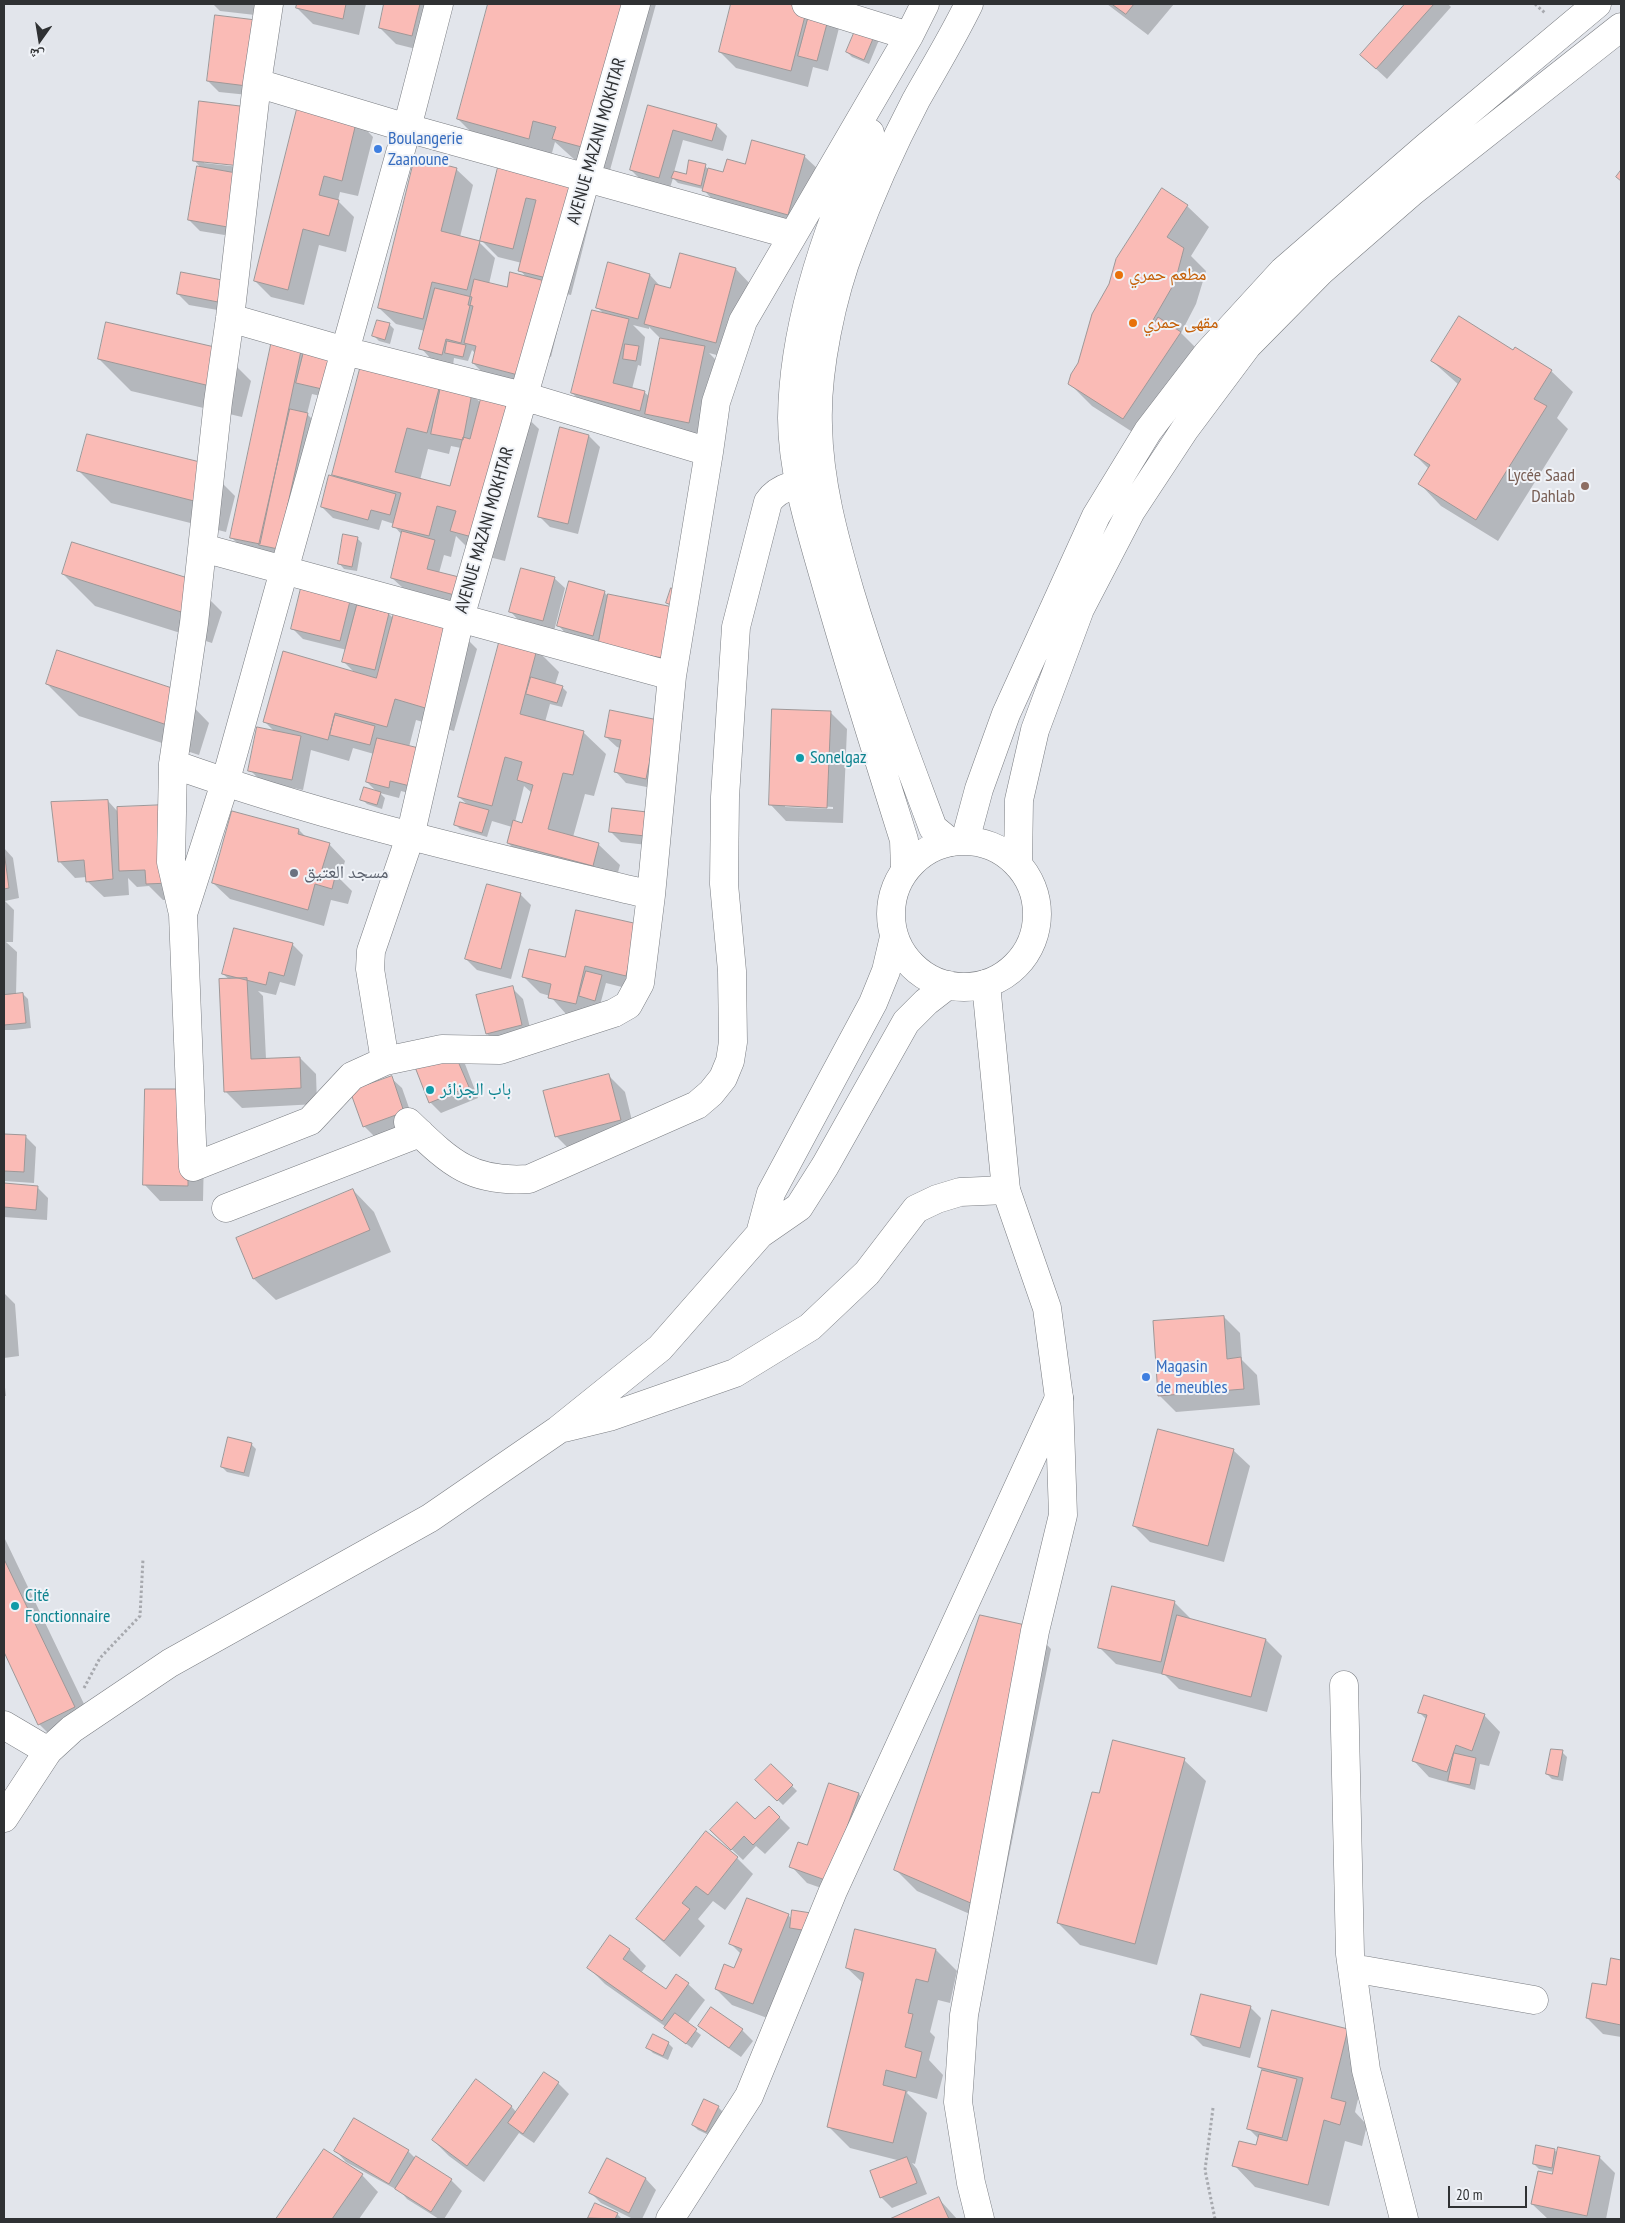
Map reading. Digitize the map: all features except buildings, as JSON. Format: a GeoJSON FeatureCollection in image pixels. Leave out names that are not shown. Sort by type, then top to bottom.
{"type":"FeatureCollection","features":[{"type":"Feature","properties":{"kind":"main road"},"geometry":{"type":"LineString","coordinates":[[269,4],[257,83],[230,318],[218,402],[203,548],[174,764],[171,862],[183,914],[193,1167],[310,1121],[352,1076],[385,1061],[442,1049],[500,1050],[614,1013],[628,1005],[634,998],[640,983],[651,895],[672,676],[710,452],[716,402],[743,321],[909,36],[925,4]]}},
{"type":"Feature","properties":{"kind":"main road"},"geometry":{"type":"LineString","coordinates":[[183,914],[225,783],[407,128],[439,4]]}},
{"type":"Feature","properties":{"kind":"main road","name":"AVENUE MAZANI MOKHTAR"},"geometry":{"type":"LineString","coordinates":[[385,1061],[370,969],[370,951],[410,837],[460,618],[636,4]]}},
{"type":"Feature","properties":{"kind":"main road"},"geometry":{"type":"LineString","coordinates":[[806,4],[909,36]]}},
{"type":"Feature","properties":{"kind":"main road"},"geometry":{"type":"LineString","coordinates":[[905,870],[904,840],[848,661],[811,482],[792,419],[795,377],[805,317],[826,237],[852,171],[915,38],[934,4]]}},
{"type":"Feature","properties":{"kind":"main road"},"geometry":{"type":"LineString","coordinates":[[957,841],[933,848],[918,857],[905,870],[894,891],[890,914],[894,937],[902,954],[915,968],[930,979],[948,985],[967,987],[986,984],[1005,975],[1020,960],[1031,943],[1035,929],[1036,902],[1030,882],[1018,865],[1003,852],[985,844],[957,841],[933,828],[868,650],[836,543],[811,482],[818,424],[819,384],[829,322],[851,247],[879,177],[916,100],[953,38],[969,4]]}},
{"type":"Feature","properties":{"kind":"main road"},"geometry":{"type":"LineString","coordinates":[[957,841],[1006,714],[1096,516],[1148,431],[1207,354],[1283,271],[1426,147],[1597,4]]}},
{"type":"Feature","properties":{"kind":"main road"},"geometry":{"type":"LineString","coordinates":[[1018,865],[1019,800],[1035,730],[1080,609],[1131,511],[1185,429],[1248,346],[1321,271],[1413,191],[1621,27]]}},
{"type":"Feature","properties":{"kind":"main road"},"geometry":{"type":"LineString","coordinates":[[257,83],[407,128],[792,235]]}},
{"type":"Feature","properties":{"kind":"main road"},"geometry":{"type":"LineString","coordinates":[[230,318],[345,351],[523,396],[710,452]]}},
{"type":"Feature","properties":{"kind":"main road"},"geometry":{"type":"LineString","coordinates":[[226,1208],[414,1127],[447,1158],[466,1170],[486,1177],[508,1180],[529,1179],[697,1105],[711,1093],[722,1078],[730,1061],[733,1042],[732,971],[724,884],[725,797],[736,627],[768,502],[776,492],[811,482]]}},
{"type":"Feature","properties":{"kind":"main road"},"geometry":{"type":"LineString","coordinates":[[203,548],[672,676]]}},
{"type":"Feature","properties":{"kind":"main road"},"geometry":{"type":"LineString","coordinates":[[174,764],[225,783],[410,837],[651,895]]}},
{"type":"Feature","properties":{"kind":"main road"},"geometry":{"type":"LineString","coordinates":[[760,1234],[771,1193],[872,1003],[886,971],[894,937]]}},
{"type":"Feature","properties":{"kind":"main road"},"geometry":{"type":"LineString","coordinates":[[980,2219],[971,2183],[958,2102],[964,2015],[1035,1631],[1063,1515],[1059,1398],[1047,1308],[1006,1190],[986,984]]}},
{"type":"Feature","properties":{"kind":"main road"},"geometry":{"type":"LineString","coordinates":[[7,1807],[48,1750],[72,1729],[170,1662],[430,1518],[558,1430],[660,1348],[760,1234],[799,1207],[825,1166],[906,1022],[926,1002],[948,985]]}},
{"type":"Feature","properties":{"kind":"main road"},"geometry":{"type":"LineString","coordinates":[[558,1430],[609,1417],[735,1373],[810,1327],[866,1273],[916,1209],[937,1199],[960,1192],[1006,1190]]}},
{"type":"Feature","properties":{"kind":"main road"},"geometry":{"type":"LineString","coordinates":[[670,2219],[749,2096],[833,1891],[1059,1398]]}},
{"type":"Feature","properties":{"kind":"main road"},"geometry":{"type":"LineString","coordinates":[[1344,1685],[1350,1954],[1366,2070],[1404,2219]]}},
{"type":"Feature","properties":{"kind":"main road"},"geometry":{"type":"LineString","coordinates":[[4,1725],[48,1750]]}},
{"type":"Feature","properties":{"kind":"main road"},"geometry":{"type":"LineString","coordinates":[[1352,1968],[1534,2000]]}},
{"type":"Feature","properties":{"kind":"path"},"geometry":{"type":"LineString","coordinates":[[72,1729],[86,1680],[100,1658],[140,1616],[143,1559]]}},
{"type":"Feature","properties":{"kind":"path"},"geometry":{"type":"LineString","coordinates":[[1213,2108],[1206,2170],[1215,2219]]}},
{"type":"Feature","properties":{"kind":"place","name":"Boulangerie Zaanoune"},"geometry":{"type":"Point","coordinates":[378,149]}},
{"type":"Feature","properties":{"kind":"place","name":"مطعم حمري"},"geometry":{"type":"Point","coordinates":[1119,275]}},
{"type":"Feature","properties":{"kind":"place","name":"مقهى حمري"},"geometry":{"type":"Point","coordinates":[1133,323]}},
{"type":"Feature","properties":{"kind":"place","name":"Lycée Saad Dahlab"},"geometry":{"type":"Point","coordinates":[1585,486]}},
{"type":"Feature","properties":{"kind":"place","name":"Sonelgaz"},"geometry":{"type":"Point","coordinates":[800,758]}},
{"type":"Feature","properties":{"kind":"place","name":"مسجد العتيق"},"geometry":{"type":"Point","coordinates":[294,873]}},
{"type":"Feature","properties":{"kind":"place","name":"باب الجزائر"},"geometry":{"type":"Point","coordinates":[430,1090]}},
{"type":"Feature","properties":{"kind":"place","name":"Magasin de meubles"},"geometry":{"type":"Point","coordinates":[1146,1377]}},
{"type":"Feature","properties":{"kind":"place","name":"Cité Fonctionnaire"},"geometry":{"type":"Point","coordinates":[15,1606]}}]}
